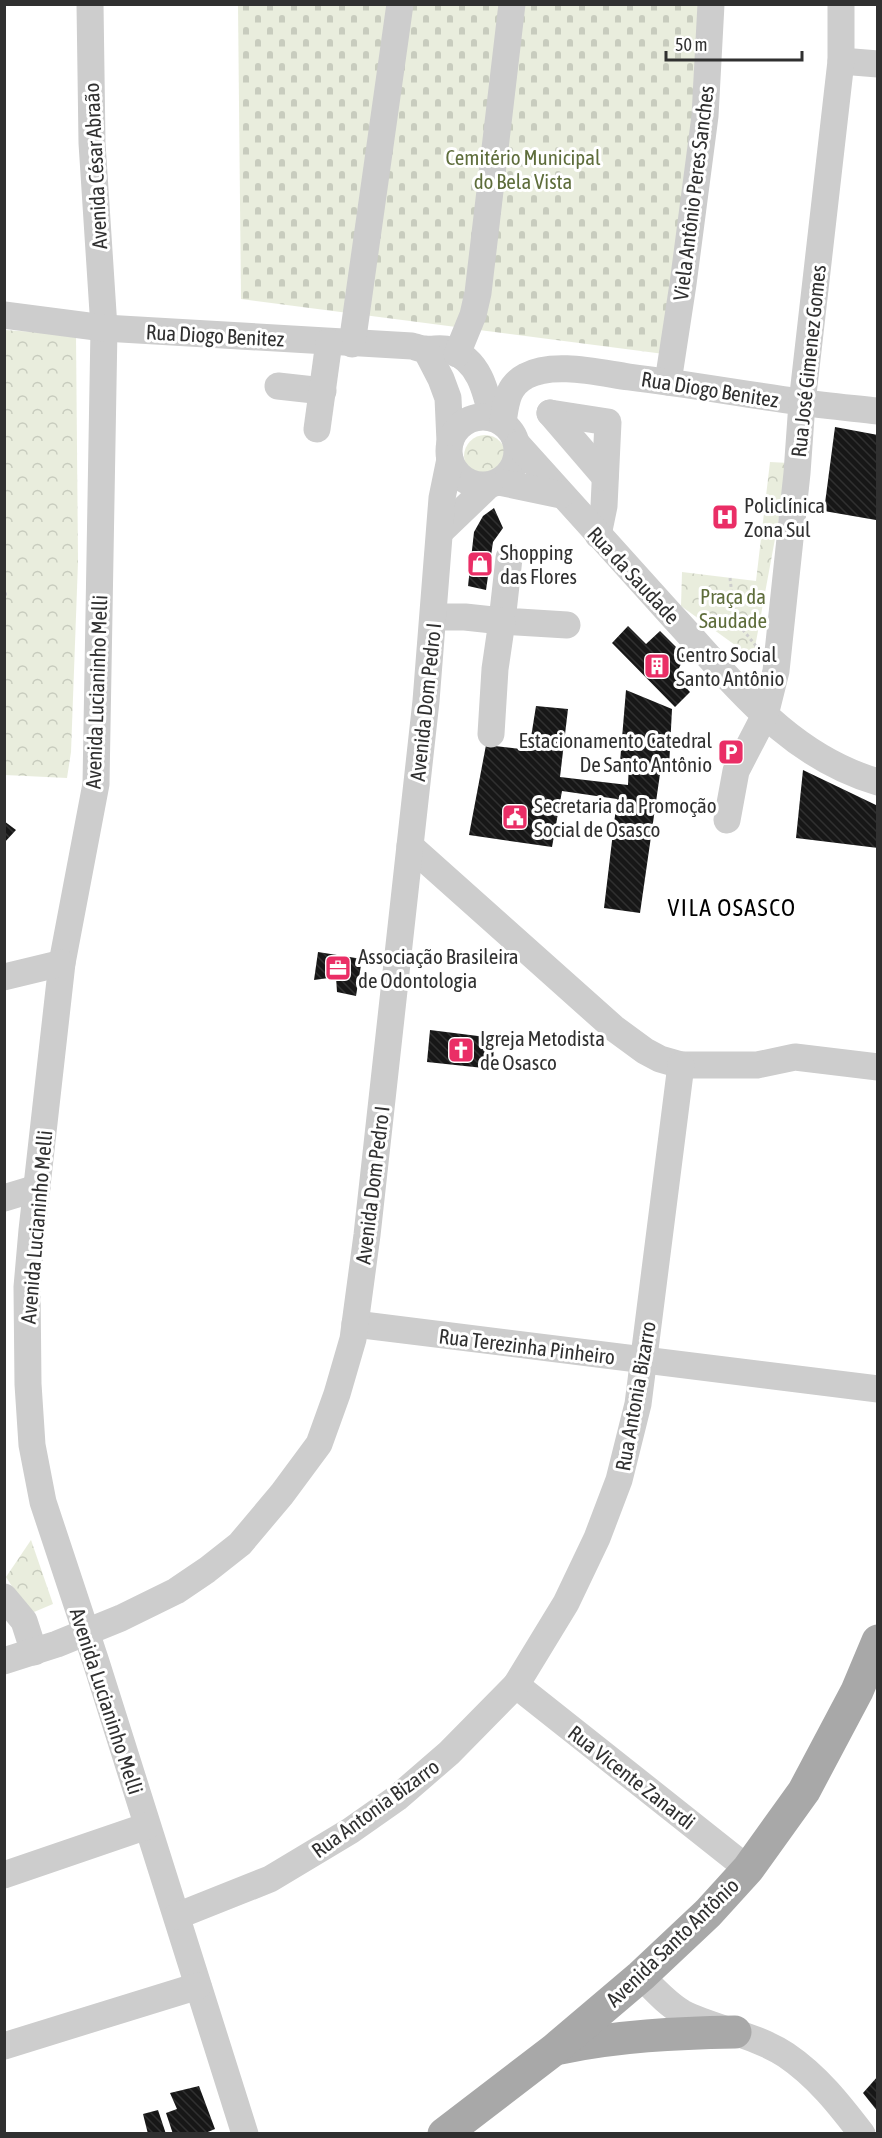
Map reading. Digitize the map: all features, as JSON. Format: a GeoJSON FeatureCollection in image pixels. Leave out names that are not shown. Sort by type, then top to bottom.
{"type":"FeatureCollection","features":[{"type":"Feature","properties":{"kind":"main road","name":"Avenida Santo Antônio"},"geometry":{"type":"LineString","coordinates":[[452,2131],[641,1977],[708,1913],[748,1869],[804,1791],[857,1691],[877,1644]]}},
{"type":"Feature","properties":{"kind":"main road"},"geometry":{"type":"LineString","coordinates":[[555,2049],[600,2040],[666,2033],[735,2032]]}},
{"type":"Feature","properties":{"kind":"street","name":"Avenida César Abraão"},"geometry":{"type":"LineString","coordinates":[[90,4],[92,143],[104,328]]}},
{"type":"Feature","properties":{"kind":"street"},"geometry":{"type":"LineString","coordinates":[[317,429],[322,391],[340,343],[400,4]]}},
{"type":"Feature","properties":{"kind":"street"},"geometry":{"type":"LineString","coordinates":[[497,420],[485,386],[478,374],[457,354],[473,315],[478,293],[512,4]]}},
{"type":"Feature","properties":{"kind":"street","name":"Viela Antônio Peres Sanches"},"geometry":{"type":"LineString","coordinates":[[668,381],[705,116],[711,4]]}},
{"type":"Feature","properties":{"kind":"street","name":"Rua José Gimenez Gomes"},"geometry":{"type":"LineString","coordinates":[[727,820],[736,771],[765,716],[776,671],[797,473],[802,402],[841,61],[841,4]]}},
{"type":"Feature","properties":{"kind":"street"},"geometry":{"type":"LineString","coordinates":[[841,61],[878,64]]}},
{"type":"Feature","properties":{"kind":"street","name":"Rua Diogo Benitez"},"geometry":{"type":"LineString","coordinates":[[4,315],[104,328],[412,346],[426,350],[448,349],[457,354]]}},
{"type":"Feature","properties":{"kind":"street","name":"Avenida Lucianinho Melli"},"geometry":{"type":"LineString","coordinates":[[104,328],[96,784],[62,963],[27,1287],[32,1444],[43,1502],[245,2133]]}},
{"type":"Feature","properties":{"kind":"street"},"geometry":{"type":"LineString","coordinates":[[426,350],[448,398],[450,450],[459,476],[478,485],[494,484],[561,495]]}},
{"type":"Feature","properties":{"kind":"street","name":"Rua Diogo Benitez"},"geometry":{"type":"LineString","coordinates":[[497,420],[507,394],[526,375],[545,370],[570,369],[878,411]]}},
{"type":"Feature","properties":{"kind":"street"},"geometry":{"type":"LineString","coordinates":[[278,386],[322,391]]}},
{"type":"Feature","properties":{"kind":"street"},"geometry":{"type":"LineString","coordinates":[[441,531],[494,484],[508,475],[514,467],[518,445],[514,435],[497,420],[484,416],[462,423],[455,432],[450,450]]}},
{"type":"Feature","properties":{"kind":"street","name":"Rua da Saudade"},"geometry":{"type":"LineString","coordinates":[[518,445],[561,495],[765,716],[804,748],[837,768],[878,782]]}},
{"type":"Feature","properties":{"kind":"street","name":"Avenida Dom Pedro I"},"geometry":{"type":"LineString","coordinates":[[4,1661],[34,1652],[122,1618],[176,1591],[207,1570],[240,1544],[282,1494],[319,1444],[353,1339],[367,1235],[434,617],[442,498],[450,450]]}},
{"type":"Feature","properties":{"kind":"street"},"geometry":{"type":"LineString","coordinates":[[598,535],[604,506],[605,477]]}},
{"type":"Feature","properties":{"kind":"street"},"geometry":{"type":"LineString","coordinates":[[491,734],[495,669],[509,558]]}},
{"type":"Feature","properties":{"kind":"street"},"geometry":{"type":"LineString","coordinates":[[434,617],[465,616],[567,625]]}},
{"type":"Feature","properties":{"kind":"street"},"geometry":{"type":"LineString","coordinates":[[410,846],[615,1029],[660,1059],[681,1065],[757,1065],[795,1057],[878,1066]]}},
{"type":"Feature","properties":{"kind":"street"},"geometry":{"type":"LineString","coordinates":[[4,977],[62,963]]}},
{"type":"Feature","properties":{"kind":"street","name":"Rua Antonia Bizarro"},"geometry":{"type":"LineString","coordinates":[[177,1916],[270,1879],[350,1831],[397,1798],[450,1753],[516,1685],[566,1603],[597,1538],[620,1480],[638,1404],[681,1065]]}},
{"type":"Feature","properties":{"kind":"street"},"geometry":{"type":"LineString","coordinates":[[757,1065],[790,1073],[878,1083]]}},
{"type":"Feature","properties":{"kind":"street"},"geometry":{"type":"LineString","coordinates":[[4,1198],[37,1188]]}},
{"type":"Feature","properties":{"kind":"street","name":"Rua Terezinha Pinheiro"},"geometry":{"type":"LineString","coordinates":[[355,1324],[878,1389]]}},
{"type":"Feature","properties":{"kind":"street"},"geometry":{"type":"LineString","coordinates":[[4,1597],[24,1621],[34,1652]]}},
{"type":"Feature","properties":{"kind":"street","name":"Rua Vicente Zanardi"},"geometry":{"type":"LineString","coordinates":[[516,1685],[748,1869]]}},
{"type":"Feature","properties":{"kind":"street"},"geometry":{"type":"LineString","coordinates":[[4,1875],[147,1826]]}},
{"type":"Feature","properties":{"kind":"street"},"geometry":{"type":"LineString","coordinates":[[641,1977],[671,2005],[682,2012],[784,2054],[827,2089],[862,2133]]}},
{"type":"Feature","properties":{"kind":"street"},"geometry":{"type":"LineString","coordinates":[[4,2046],[198,1986]]}},
{"type":"Feature","properties":{"kind":"path"},"geometry":{"type":"LineString","coordinates":[[730,578],[735,620],[776,671]]}},
{"type":"Feature","properties":{"kind":"path"},"geometry":{"type":"LineString","coordinates":[[706,614],[735,620]]}},
{"type":"Feature","properties":{"kind":"green space","name":"Cemitério Municipal do Bela Vista"},"geometry":{"type":"Polygon","coordinates":[[[238,5],[713,5],[664,354],[241,299],[238,5]]]}},
{"type":"Feature","properties":{"kind":"green space"},"geometry":{"type":"Polygon","coordinates":[[[5,330],[76,335],[78,562],[71,752],[67,778],[5,775],[5,330]]]}},
{"type":"Feature","properties":{"kind":"green space"},"geometry":{"type":"Polygon","coordinates":[[[485,435],[500,441],[506,456],[500,471],[485,477],[470,471],[464,456],[470,441],[485,435]]]}},
{"type":"Feature","properties":{"kind":"green space","name":"Praça da Saudade"},"geometry":{"type":"Polygon","coordinates":[[[770,462],[789,463],[753,658],[681,606],[682,572],[756,581],[770,462]]]}},
{"type":"Feature","properties":{"kind":"green space"},"geometry":{"type":"Polygon","coordinates":[[[31,1540],[53,1604],[34,1612],[25,1607],[6,1577],[31,1540]]]}},
{"type":"Feature","properties":{"kind":"building"},"geometry":{"type":"Polygon","coordinates":[[[835,427],[878,435],[876,520],[824,511],[835,427]]]}},
{"type":"Feature","properties":{"kind":"building","name":"Shopping das Flores"},"geometry":{"type":"Polygon","coordinates":[[[494,508],[503,528],[493,542],[486,590],[468,586],[474,532],[483,516],[494,508]]]}},
{"type":"Feature","properties":{"kind":"building","name":"Centro Social Santo Antônio"},"geometry":{"type":"Polygon","coordinates":[[[628,626],[646,644],[660,631],[685,656],[675,676],[690,692],[675,707],[612,643],[628,626]]]}},
{"type":"Feature","properties":{"kind":"building","name":"Secretaria da Promoção Social de Osasco"},"geometry":{"type":"Polygon","coordinates":[[[626,690],[672,709],[669,768],[661,767],[640,913],[604,908],[617,799],[562,791],[552,847],[469,835],[486,745],[529,750],[536,706],[568,709],[560,777],[628,785],[629,763],[620,762],[626,690]]]}},
{"type":"Feature","properties":{"kind":"building"},"geometry":{"type":"Polygon","coordinates":[[[803,770],[878,806],[878,848],[796,838],[803,770]]]}},
{"type":"Feature","properties":{"kind":"building"},"geometry":{"type":"Polygon","coordinates":[[[4,821],[16,830],[4,843],[4,821]]]}},
{"type":"Feature","properties":{"kind":"building","name":"Associação Brasileira de Odontologia"},"geometry":{"type":"Polygon","coordinates":[[[318,952],[362,959],[356,996],[337,992],[336,977],[314,980],[318,952]]]}},
{"type":"Feature","properties":{"kind":"building","name":"Igreja Metodista de Osasco"},"geometry":{"type":"Polygon","coordinates":[[[430,1030],[494,1038],[493,1069],[427,1062],[430,1030]]]}},
{"type":"Feature","properties":{"kind":"building"},"geometry":{"type":"Polygon","coordinates":[[[878,2076],[878,2112],[863,2093],[878,2076]]]}},
{"type":"Feature","properties":{"kind":"building"},"geometry":{"type":"Polygon","coordinates":[[[199,2086],[215,2129],[203,2134],[173,2134],[166,2113],[177,2109],[170,2093],[199,2086]]]}},
{"type":"Feature","properties":{"kind":"building"},"geometry":{"type":"Polygon","coordinates":[[[158,2110],[166,2134],[148,2134],[143,2114],[158,2110]]]}},
{"type":"Feature","properties":{"kind":"place","name":"Policlínica Zona Sul"},"geometry":{"type":"Point","coordinates":[725,517]}},
{"type":"Feature","properties":{"kind":"place","name":"Shopping das Flores"},"geometry":{"type":"Point","coordinates":[480,564]}},
{"type":"Feature","properties":{"kind":"place","name":"Centro Social Santo Antônio"},"geometry":{"type":"Point","coordinates":[657,666]}},
{"type":"Feature","properties":{"kind":"place","name":"Estacionamento Catedral De Santo Antônio"},"geometry":{"type":"Point","coordinates":[731,752]}},
{"type":"Feature","properties":{"kind":"place","name":"Secretaria da Promoção Social de Osasco"},"geometry":{"type":"Point","coordinates":[515,817]}},
{"type":"Feature","properties":{"kind":"place","name":"Associação Brasileira de Odontologia"},"geometry":{"type":"Point","coordinates":[338,968]}},
{"type":"Feature","properties":{"kind":"place","name":"Igreja Metodista de Osasco"},"geometry":{"type":"Point","coordinates":[461,1050]}},
{"type":"Feature","properties":{"kind":"district","name":"VILA OSASCO"},"geometry":{"type":"Point","coordinates":[732,907]}}]}
